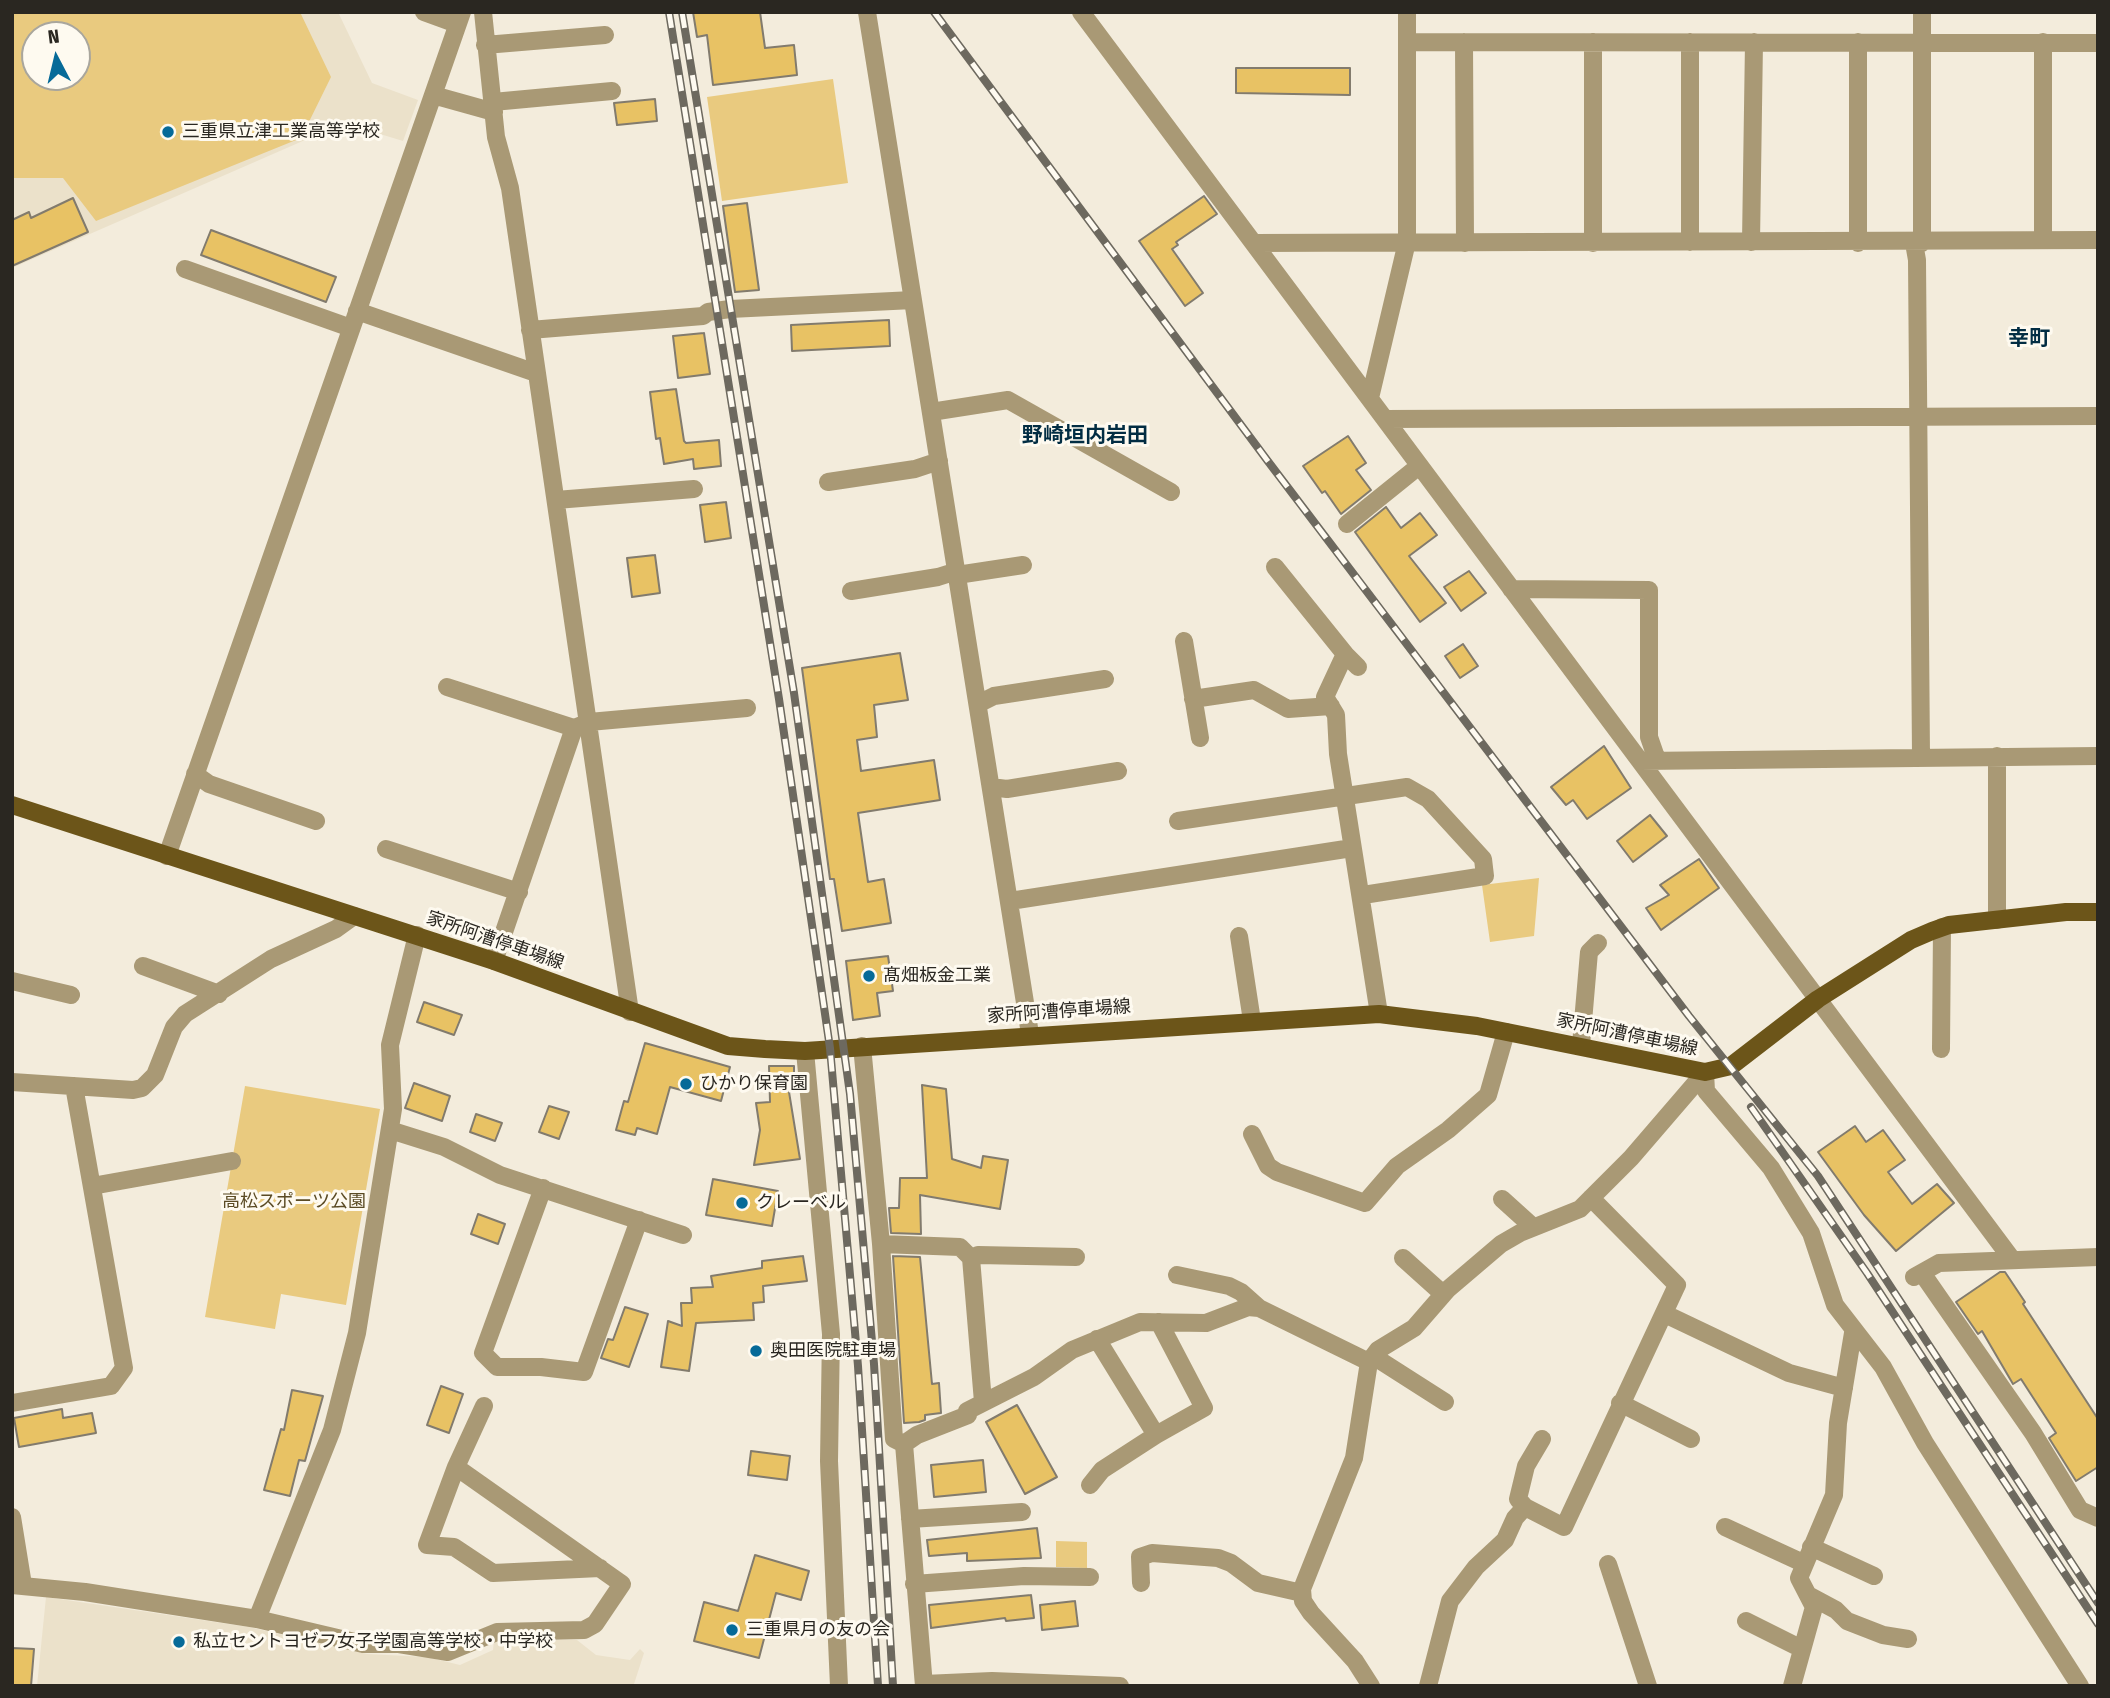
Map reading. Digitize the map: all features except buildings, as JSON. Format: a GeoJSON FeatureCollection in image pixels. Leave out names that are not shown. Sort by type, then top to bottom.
{"type":"FeatureCollection","features":[{"type":"Feature","properties":{"kind":"main road","name":"家所阿漕停車場線"},"geometry":{"type":"LineString","coordinates":[[12,805],[417,935],[728,1046],[805,1051],[1030,1034],[1380,1014],[1581,1045],[1705,1072],[1731,1066],[1818,999],[1911,940],[1942,927],[2066,912],[2098,912]]}},
{"type":"Feature","properties":{"kind":"street"},"geometry":{"type":"LineString","coordinates":[[167,856],[459,18],[424,12]]}},
{"type":"Feature","properties":{"kind":"street"},"geometry":{"type":"LineString","coordinates":[[483,12],[496,137],[510,188],[555,500],[582,725],[630,1012]]}},
{"type":"Feature","properties":{"kind":"street"},"geometry":{"type":"LineString","coordinates":[[867,12],[1030,1034]]}},
{"type":"Feature","properties":{"kind":"street"},"geometry":{"type":"LineString","coordinates":[[1081,12],[1511,589],[1649,760],[1818,999],[2011,1258]]}},
{"type":"Feature","properties":{"kind":"street"},"geometry":{"type":"LineString","coordinates":[[1370,398],[1407,242],[1407,12]]}},
{"type":"Feature","properties":{"kind":"street"},"geometry":{"type":"LineString","coordinates":[[1921,756],[1917,260],[1922,12]]}},
{"type":"Feature","properties":{"kind":"street"},"geometry":{"type":"LineString","coordinates":[[485,45],[605,35]]}},
{"type":"Feature","properties":{"kind":"street"},"geometry":{"type":"LineString","coordinates":[[1690,41],[1690,242]]}},
{"type":"Feature","properties":{"kind":"street"},"geometry":{"type":"LineString","coordinates":[[1407,42],[2098,43]]}},
{"type":"Feature","properties":{"kind":"street"},"geometry":{"type":"LineString","coordinates":[[1464,42],[1465,243]]}},
{"type":"Feature","properties":{"kind":"street"},"geometry":{"type":"LineString","coordinates":[[1593,42],[1593,243]]}},
{"type":"Feature","properties":{"kind":"street"},"geometry":{"type":"LineString","coordinates":[[1751,242],[1754,42]]}},
{"type":"Feature","properties":{"kind":"street"},"geometry":{"type":"LineString","coordinates":[[1858,42],[1858,243]]}},
{"type":"Feature","properties":{"kind":"street"},"geometry":{"type":"LineString","coordinates":[[2043,42],[2043,240]]}},
{"type":"Feature","properties":{"kind":"street"},"geometry":{"type":"LineString","coordinates":[[433,95],[494,107],[611,91]]}},
{"type":"Feature","properties":{"kind":"street"},"geometry":{"type":"LineString","coordinates":[[1255,243],[1918,243],[2098,240]]}},
{"type":"Feature","properties":{"kind":"street"},"geometry":{"type":"LineString","coordinates":[[186,269],[351,328]]}},
{"type":"Feature","properties":{"kind":"street"},"geometry":{"type":"LineString","coordinates":[[530,330],[703,316],[708,312],[730,309],[913,300]]}},
{"type":"Feature","properties":{"kind":"street"},"geometry":{"type":"LineString","coordinates":[[357,311],[536,373]]}},
{"type":"Feature","properties":{"kind":"street"},"geometry":{"type":"LineString","coordinates":[[931,412],[1008,400],[1171,492]]}},
{"type":"Feature","properties":{"kind":"street"},"geometry":{"type":"LineString","coordinates":[[1386,419],[2098,416]]}},
{"type":"Feature","properties":{"kind":"street"},"geometry":{"type":"LineString","coordinates":[[828,482],[915,469],[939,461]]}},
{"type":"Feature","properties":{"kind":"street"},"geometry":{"type":"LineString","coordinates":[[1348,524],[1419,466]]}},
{"type":"Feature","properties":{"kind":"street"},"geometry":{"type":"LineString","coordinates":[[555,500],[694,489]]}},
{"type":"Feature","properties":{"kind":"street"},"geometry":{"type":"LineString","coordinates":[[851,591],[1023,565]]}},
{"type":"Feature","properties":{"kind":"street"},"geometry":{"type":"LineString","coordinates":[[1275,567],[1351,661],[1325,698],[1336,715],[1344,794],[1352,848],[1363,895],[1380,1014]]}},
{"type":"Feature","properties":{"kind":"street"},"geometry":{"type":"LineString","coordinates":[[1511,589],[1649,590],[1649,760]]}},
{"type":"Feature","properties":{"kind":"street"},"geometry":{"type":"LineString","coordinates":[[1184,641],[1200,738]]}},
{"type":"Feature","properties":{"kind":"street"},"geometry":{"type":"LineString","coordinates":[[978,704],[994,696],[1105,679]]}},
{"type":"Feature","properties":{"kind":"street"},"geometry":{"type":"LineString","coordinates":[[447,687],[582,725],[747,708]]}},
{"type":"Feature","properties":{"kind":"street"},"geometry":{"type":"LineString","coordinates":[[1194,699],[1254,690],[1288,709],[1331,706]]}},
{"type":"Feature","properties":{"kind":"street"},"geometry":{"type":"LineString","coordinates":[[494,961],[582,725]]}},
{"type":"Feature","properties":{"kind":"street"},"geometry":{"type":"LineString","coordinates":[[1997,756],[1997,920]]}},
{"type":"Feature","properties":{"kind":"street"},"geometry":{"type":"LineString","coordinates":[[1649,760],[2098,756]]}},
{"type":"Feature","properties":{"kind":"street"},"geometry":{"type":"LineString","coordinates":[[991,787],[1007,789],[1118,771]]}},
{"type":"Feature","properties":{"kind":"street"},"geometry":{"type":"LineString","coordinates":[[195,774],[209,784],[316,821]]}},
{"type":"Feature","properties":{"kind":"street"},"geometry":{"type":"LineString","coordinates":[[1178,821],[1344,794],[1407,787],[1428,799],[1483,859],[1485,876],[1363,895]]}},
{"type":"Feature","properties":{"kind":"street"},"geometry":{"type":"LineString","coordinates":[[1010,901],[1352,848]]}},
{"type":"Feature","properties":{"kind":"street"},"geometry":{"type":"LineString","coordinates":[[386,849],[519,892]]}},
{"type":"Feature","properties":{"kind":"street"},"geometry":{"type":"LineString","coordinates":[[12,1082],[133,1090],[149,1084],[174,1027],[185,1014],[271,959],[336,929],[355,916]]}},
{"type":"Feature","properties":{"kind":"street"},"geometry":{"type":"LineString","coordinates":[[1941,1049],[1942,927]]}},
{"type":"Feature","properties":{"kind":"street"},"geometry":{"type":"LineString","coordinates":[[257,1619],[332,1430],[357,1333],[393,1109],[390,1045],[417,935]]}},
{"type":"Feature","properties":{"kind":"street"},"geometry":{"type":"LineString","coordinates":[[1239,936],[1252,1021]]}},
{"type":"Feature","properties":{"kind":"street"},"geometry":{"type":"LineString","coordinates":[[1581,1045],[1589,952],[1598,943]]}},
{"type":"Feature","properties":{"kind":"street"},"geometry":{"type":"LineString","coordinates":[[143,966],[219,994]]}},
{"type":"Feature","properties":{"kind":"street"},"geometry":{"type":"LineString","coordinates":[[12,981],[71,995]]}},
{"type":"Feature","properties":{"kind":"street"},"geometry":{"type":"LineString","coordinates":[[1252,1134],[1268,1166],[1277,1172],[1365,1203],[1397,1166],[1448,1130],[1488,1095],[1506,1032]]}},
{"type":"Feature","properties":{"kind":"street"},"geometry":{"type":"LineString","coordinates":[[862,1046],[881,1244],[894,1439],[904,1444]]}},
{"type":"Feature","properties":{"kind":"street"},"geometry":{"type":"LineString","coordinates":[[805,1051],[831,1334],[830,1461],[839,1686]]}},
{"type":"Feature","properties":{"kind":"street"},"geometry":{"type":"LineString","coordinates":[[1369,1685],[1355,1661],[1311,1614],[1302,1593],[1304,1578],[1354,1458],[1371,1359],[1387,1344],[1414,1328],[1443,1294],[1501,1244],[1533,1227],[1580,1209],[1631,1158],[1705,1072]]}},
{"type":"Feature","properties":{"kind":"street"},"geometry":{"type":"LineString","coordinates":[[1705,1072],[1706,1091],[1771,1168],[1811,1233],[1835,1306],[1853,1333],[1882,1367],[1924,1443],[2080,1686]]}},
{"type":"Feature","properties":{"kind":"street"},"geometry":{"type":"LineString","coordinates":[[12,1403],[111,1386],[124,1368],[74,1086]]}},
{"type":"Feature","properties":{"kind":"street"},"geometry":{"type":"LineString","coordinates":[[390,1130],[444,1147],[500,1175],[683,1235]]}},
{"type":"Feature","properties":{"kind":"street"},"geometry":{"type":"LineString","coordinates":[[92,1186],[232,1161]]}},
{"type":"Feature","properties":{"kind":"street"},"geometry":{"type":"LineString","coordinates":[[543,1188],[482,1353],[497,1367],[541,1367],[584,1372],[639,1220]]}},
{"type":"Feature","properties":{"kind":"street"},"geometry":{"type":"LineString","coordinates":[[1542,1439],[1526,1466],[1518,1499],[1525,1507],[1564,1527],[1677,1285],[1591,1198]]}},
{"type":"Feature","properties":{"kind":"street"},"geometry":{"type":"LineString","coordinates":[[1502,1199],[1533,1227]]}},
{"type":"Feature","properties":{"kind":"street"},"geometry":{"type":"LineString","coordinates":[[881,1244],[960,1247],[971,1258],[983,1402]]}},
{"type":"Feature","properties":{"kind":"street"},"geometry":{"type":"LineString","coordinates":[[971,1258],[978,1255],[1076,1257]]}},
{"type":"Feature","properties":{"kind":"street"},"geometry":{"type":"LineString","coordinates":[[2098,1257],[2011,1258],[1939,1263],[1918,1275],[2033,1433],[2080,1510],[2098,1518]]}},
{"type":"Feature","properties":{"kind":"street"},"geometry":{"type":"LineString","coordinates":[[1403,1258],[1443,1294]]}},
{"type":"Feature","properties":{"kind":"street"},"geometry":{"type":"LineString","coordinates":[[1177,1275],[1229,1286],[1241,1292],[1259,1308],[1371,1359],[1445,1402]]}},
{"type":"Feature","properties":{"kind":"street"},"geometry":{"type":"LineString","coordinates":[[904,1444],[917,1435],[968,1415],[967,1411],[1034,1377],[1072,1350],[1132,1324],[1206,1323],[1248,1307],[1259,1308]]}},
{"type":"Feature","properties":{"kind":"street"},"geometry":{"type":"LineString","coordinates":[[1665,1314],[1790,1373],[1844,1388]]}},
{"type":"Feature","properties":{"kind":"street"},"geometry":{"type":"LineString","coordinates":[[1090,1485],[1102,1470],[1204,1408],[1159,1322]]}},
{"type":"Feature","properties":{"kind":"street"},"geometry":{"type":"LineString","coordinates":[[1791,1686],[1814,1607],[1799,1578],[1834,1495],[1838,1423],[1853,1333]]}},
{"type":"Feature","properties":{"kind":"street"},"geometry":{"type":"LineString","coordinates":[[1097,1339],[1156,1435]]}},
{"type":"Feature","properties":{"kind":"street"},"geometry":{"type":"LineString","coordinates":[[1620,1404],[1691,1439]]}},
{"type":"Feature","properties":{"kind":"street"},"geometry":{"type":"LineString","coordinates":[[484,1406],[456,1467],[426,1545],[454,1547],[493,1573],[600,1568]]}},
{"type":"Feature","properties":{"kind":"street"},"geometry":{"type":"LineString","coordinates":[[904,1444],[924,1685],[992,1681],[1120,1686]]}},
{"type":"Feature","properties":{"kind":"street"},"geometry":{"type":"LineString","coordinates":[[12,1517],[18,1585],[257,1619],[363,1644],[398,1644],[448,1652],[497,1632],[584,1630],[595,1624],[622,1584],[456,1467]]}},
{"type":"Feature","properties":{"kind":"street"},"geometry":{"type":"LineString","coordinates":[[1428,1686],[1450,1601],[1476,1567],[1505,1540],[1515,1518],[1525,1507]]}},
{"type":"Feature","properties":{"kind":"street"},"geometry":{"type":"LineString","coordinates":[[910,1519],[1021,1512]]}},
{"type":"Feature","properties":{"kind":"street"},"geometry":{"type":"LineString","coordinates":[[1725,1528],[1874,1577]]}},
{"type":"Feature","properties":{"kind":"street"},"geometry":{"type":"LineString","coordinates":[[1141,1583],[1140,1557],[1152,1553],[1218,1558],[1231,1563],[1258,1583],[1302,1593]]}},
{"type":"Feature","properties":{"kind":"street"},"geometry":{"type":"LineString","coordinates":[[1608,1564],[1648,1686]]}},
{"type":"Feature","properties":{"kind":"street"},"geometry":{"type":"LineString","coordinates":[[914,1584],[1024,1576],[1090,1577]]}},
{"type":"Feature","properties":{"kind":"street"},"geometry":{"type":"LineString","coordinates":[[1808,1595],[1836,1609],[1847,1620],[1883,1635],[1908,1639]]}},
{"type":"Feature","properties":{"kind":"street"},"geometry":{"type":"LineString","coordinates":[[1746,1621],[1802,1649]]}},
{"type":"Feature","properties":{"kind":"shaded area","name":"三重県立津工業高等学校"},"geometry":{"type":"Polygon","coordinates":[[[12,12],[338,12],[372,83],[418,100],[403,141],[344,123],[12,268],[12,12]]]}},
{"type":"Feature","properties":{"kind":"shaded area","name":"私立セントヨゼフ女子学園高等学校・中学校"},"geometry":{"type":"Polygon","coordinates":[[[46,1597],[249,1627],[367,1654],[427,1657],[460,1665],[493,1650],[494,1640],[577,1640],[596,1655],[630,1660],[640,1649],[644,1653],[634,1684],[614,1686],[37,1686],[46,1597]]]}},
{"type":"Feature","properties":{"kind":"green space","name":"三重県立津工業高等学校"},"geometry":{"type":"Polygon","coordinates":[[[12,12],[300,12],[331,77],[301,138],[96,221],[63,178],[12,178],[12,12]]]}},
{"type":"Feature","properties":{"kind":"green space"},"geometry":{"type":"Polygon","coordinates":[[[833,79],[848,183],[722,201],[707,97],[833,79]]]}},
{"type":"Feature","properties":{"kind":"green space"},"geometry":{"type":"Polygon","coordinates":[[[1539,878],[1534,936],[1490,942],[1482,885],[1539,878]]]}},
{"type":"Feature","properties":{"kind":"green space","name":"高松スポーツ公園"},"geometry":{"type":"Polygon","coordinates":[[[245,1086],[380,1109],[346,1305],[281,1294],[275,1329],[205,1317],[245,1086]]]}},
{"type":"Feature","properties":{"kind":"green space"},"geometry":{"type":"Polygon","coordinates":[[[1056,1541],[1087,1542],[1087,1568],[1056,1567],[1056,1541]]]}},
{"type":"Feature","properties":{"kind":"railway"},"geometry":{"type":"LineString","coordinates":[[669,12],[779,699],[830,1048],[858,1366],[878,1686]]}},
{"type":"Feature","properties":{"kind":"railway"},"geometry":{"type":"LineString","coordinates":[[682,12],[794,693],[850,1094],[874,1364],[893,1686]]}},
{"type":"Feature","properties":{"kind":"railway"},"geometry":{"type":"LineString","coordinates":[[934,12],[1267,460],[1689,1016],[1818,1176],[2098,1603]]}},
{"type":"Feature","properties":{"kind":"railway"},"geometry":{"type":"LineString","coordinates":[[1751,1107],[1867,1273],[2098,1624]]}},
{"type":"Feature","properties":{"kind":"place","name":"三重県立津工業高等学校"},"geometry":{"type":"Point","coordinates":[168,132]}},
{"type":"Feature","properties":{"kind":"place","name":"髙畑板金工業"},"geometry":{"type":"Point","coordinates":[869,976]}},
{"type":"Feature","properties":{"kind":"place","name":"ひかり保育園"},"geometry":{"type":"Point","coordinates":[686,1084]}},
{"type":"Feature","properties":{"kind":"place","name":"クレーベル"},"geometry":{"type":"Point","coordinates":[742,1203]}},
{"type":"Feature","properties":{"kind":"place","name":"奥田医院駐車場"},"geometry":{"type":"Point","coordinates":[756,1351]}},
{"type":"Feature","properties":{"kind":"place","name":"三重県月の友の会"},"geometry":{"type":"Point","coordinates":[732,1630]}},
{"type":"Feature","properties":{"kind":"place","name":"私立セントヨゼフ女子学園高等学校・中学校"},"geometry":{"type":"Point","coordinates":[179,1642]}},
{"type":"Feature","properties":{"kind":"district","name":"幸町"},"geometry":{"type":"Point","coordinates":[2029,339]}},
{"type":"Feature","properties":{"kind":"district","name":"野崎垣内岩田"},"geometry":{"type":"Point","coordinates":[1085,436]}}]}
